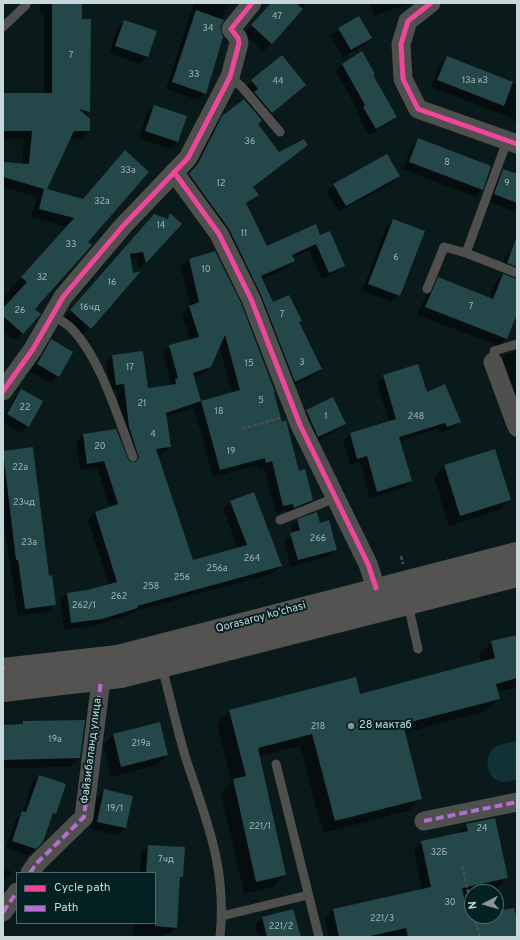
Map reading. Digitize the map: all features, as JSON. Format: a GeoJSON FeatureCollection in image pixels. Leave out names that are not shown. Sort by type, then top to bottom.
{"type":"FeatureCollection","features":[{"type":"Feature","properties":{"kind":"main road","name":"Qorasaroy ko'chasi"},"geometry":{"type":"LineString","coordinates":[[3,668],[118,656],[376,588],[517,553]]}},
{"type":"Feature","properties":{"kind":"main road","name":"Qorasaroy ko'chasi"},"geometry":{"type":"LineString","coordinates":[[3,691],[121,678],[517,576]]}},
{"type":"Feature","properties":{"kind":"street"},"geometry":{"type":"LineString","coordinates":[[3,391],[33,349],[63,297],[123,226],[188,158],[230,77],[239,41],[231,29],[252,3]]}},
{"type":"Feature","properties":{"kind":"street"},"geometry":{"type":"LineString","coordinates":[[430,3],[408,21],[401,44],[403,79],[418,109],[512,143]]}},
{"type":"Feature","properties":{"kind":"street"},"geometry":{"type":"LineString","coordinates":[[174,172],[219,234],[251,299],[296,414],[368,564],[376,588]]}},
{"type":"Feature","properties":{"kind":"street"},"geometry":{"type":"LineString","coordinates":[[493,362],[517,427]]}},
{"type":"Feature","properties":{"kind":"street","name":"Файзибаланд улица"},"geometry":{"type":"LineString","coordinates":[[31,872],[37,863],[84,817],[101,680]]}},
{"type":"Feature","properties":{"kind":"street"},"geometry":{"type":"LineString","coordinates":[[424,821],[517,802]]}},
{"type":"Feature","properties":{"kind":"street"},"geometry":{"type":"LineString","coordinates":[[3,912],[16,893]]}},
{"type":"Feature","properties":{"kind":"lane"},"geometry":{"type":"LineString","coordinates":[[3,27],[26,5],[26,3]]}},
{"type":"Feature","properties":{"kind":"lane"},"geometry":{"type":"LineString","coordinates":[[230,77],[241,86],[280,132]]}},
{"type":"Feature","properties":{"kind":"lane"},"geometry":{"type":"LineString","coordinates":[[466,253],[512,143]]}},
{"type":"Feature","properties":{"kind":"lane"},"geometry":{"type":"LineString","coordinates":[[427,289],[444,247],[466,253],[517,273]]}},
{"type":"Feature","properties":{"kind":"lane"},"geometry":{"type":"LineString","coordinates":[[52,315],[70,327],[92,357],[107,390],[133,457]]}},
{"type":"Feature","properties":{"kind":"lane"},"geometry":{"type":"LineString","coordinates":[[493,362],[494,351],[517,344]]}},
{"type":"Feature","properties":{"kind":"lane"},"geometry":{"type":"LineString","coordinates":[[280,520],[335,498]]}},
{"type":"Feature","properties":{"kind":"lane"},"geometry":{"type":"LineString","coordinates":[[408,604],[418,649]]}},
{"type":"Feature","properties":{"kind":"lane"},"geometry":{"type":"LineString","coordinates":[[162,667],[186,757],[214,842],[222,892],[220,937]]}},
{"type":"Feature","properties":{"kind":"lane"},"geometry":{"type":"LineString","coordinates":[[276,764],[319,937]]}},
{"type":"Feature","properties":{"kind":"lane"},"geometry":{"type":"LineString","coordinates":[[222,916],[308,896]]}},
{"type":"Feature","properties":{"kind":"path"},"geometry":{"type":"LineString","coordinates":[[242,429],[296,414]]}},
{"type":"Feature","properties":{"kind":"path"},"geometry":{"type":"LineString","coordinates":[[462,866],[465,884]]}},
{"type":"Feature","properties":{"kind":"path"},"geometry":{"type":"LineString","coordinates":[[476,924],[480,937]]}},
{"type":"Feature","properties":{"kind":"shaded area"},"geometry":{"type":"Polygon","coordinates":[[[517,741],[517,779],[506,782],[494,779],[488,770],[487,764],[490,753],[498,746],[517,741]]]}},
{"type":"Feature","properties":{"kind":"building"},"geometry":{"type":"Polygon","coordinates":[[[52,3],[82,3],[82,19],[91,19],[90,112],[79,109],[90,119],[90,131],[74,131],[47,189],[83,199],[125,150],[149,172],[88,242],[92,245],[35,309],[41,314],[23,334],[3,316],[3,308],[27,282],[21,277],[74,218],[39,209],[44,189],[3,177],[3,162],[29,164],[32,131],[3,131],[3,93],[52,93],[52,3]]]}},
{"type":"Feature","properties":{"kind":"building"},"geometry":{"type":"Polygon","coordinates":[[[271,3],[296,3],[303,9],[272,44],[251,25],[271,3]]]}},
{"type":"Feature","properties":{"kind":"building"},"geometry":{"type":"Polygon","coordinates":[[[196,10],[224,20],[220,27],[223,37],[206,94],[172,82],[196,10]]]}},
{"type":"Feature","properties":{"kind":"building"},"geometry":{"type":"Polygon","coordinates":[[[359,16],[372,38],[351,50],[338,28],[359,16]]]}},
{"type":"Feature","properties":{"kind":"building"},"geometry":{"type":"Polygon","coordinates":[[[124,20],[157,31],[148,57],[115,46],[124,20]]]}},
{"type":"Feature","properties":{"kind":"building"},"geometry":{"type":"Polygon","coordinates":[[[362,51],[375,74],[373,75],[397,117],[376,129],[363,107],[365,105],[342,64],[362,51]]]}},
{"type":"Feature","properties":{"kind":"building"},"geometry":{"type":"Polygon","coordinates":[[[282,55],[306,85],[272,113],[254,92],[258,89],[251,80],[282,55]]]}},
{"type":"Feature","properties":{"kind":"building"},"geometry":{"type":"Polygon","coordinates":[[[447,56],[513,82],[504,106],[437,80],[447,56]]]}},
{"type":"Feature","properties":{"kind":"building"},"geometry":{"type":"Polygon","coordinates":[[[244,99],[262,120],[258,124],[279,152],[304,139],[308,145],[253,187],[259,195],[246,203],[267,246],[316,224],[320,235],[330,231],[345,266],[329,273],[316,244],[292,255],[295,261],[261,276],[273,302],[289,295],[302,321],[299,322],[322,369],[295,382],[261,295],[229,229],[189,174],[198,163],[222,116],[244,99]]]}},
{"type":"Feature","properties":{"kind":"building"},"geometry":{"type":"Polygon","coordinates":[[[154,105],[187,116],[178,142],[145,131],[154,105]]]}},
{"type":"Feature","properties":{"kind":"building"},"geometry":{"type":"Polygon","coordinates":[[[418,138],[491,166],[483,190],[409,162],[418,138]]]}},
{"type":"Feature","properties":{"kind":"building"},"geometry":{"type":"Polygon","coordinates":[[[387,154],[400,176],[346,206],[333,184],[387,154]]]}},
{"type":"Feature","properties":{"kind":"building"},"geometry":{"type":"Polygon","coordinates":[[[503,169],[517,174],[517,203],[494,194],[503,169]]]}},
{"type":"Feature","properties":{"kind":"building"},"geometry":{"type":"Polygon","coordinates":[[[170,213],[182,224],[146,263],[143,252],[130,254],[133,273],[130,274],[141,271],[91,329],[70,310],[154,214],[168,219],[170,213]]]}},
{"type":"Feature","properties":{"kind":"building"},"geometry":{"type":"Polygon","coordinates":[[[393,219],[425,231],[400,296],[368,284],[393,219]]]}},
{"type":"Feature","properties":{"kind":"building"},"geometry":{"type":"Polygon","coordinates":[[[517,239],[517,267],[507,263],[517,239]]]}},
{"type":"Feature","properties":{"kind":"building"},"geometry":{"type":"Polygon","coordinates":[[[215,251],[241,303],[275,392],[274,393],[282,422],[286,420],[299,471],[305,469],[313,500],[294,508],[293,504],[283,506],[272,461],[266,463],[265,458],[220,470],[201,401],[166,413],[171,447],[156,449],[193,560],[247,545],[230,501],[254,492],[282,566],[137,606],[138,608],[102,619],[71,623],[67,593],[87,590],[117,582],[95,512],[118,504],[104,461],[87,464],[83,434],[116,429],[129,461],[135,462],[139,458],[129,427],[124,384],[116,385],[112,355],[143,351],[148,388],[176,384],[175,379],[178,378],[169,345],[199,337],[189,306],[199,302],[189,259],[215,251]],[[225,335],[211,367],[193,373],[201,401],[240,390],[225,335]]]}},
{"type":"Feature","properties":{"kind":"building"},"geometry":{"type":"Polygon","coordinates":[[[503,274],[517,279],[517,314],[507,339],[425,307],[438,277],[493,299],[503,274]]]}},
{"type":"Feature","properties":{"kind":"building"},"geometry":{"type":"Polygon","coordinates":[[[51,339],[73,352],[59,377],[37,364],[51,339]]]}},
{"type":"Feature","properties":{"kind":"building"},"geometry":{"type":"Polygon","coordinates":[[[418,364],[427,392],[445,384],[461,422],[447,427],[445,423],[399,437],[412,481],[377,492],[367,456],[357,459],[350,433],[396,419],[383,375],[418,364]]]}},
{"type":"Feature","properties":{"kind":"building"},"geometry":{"type":"Polygon","coordinates":[[[21,389],[43,401],[29,427],[7,414],[21,389]]]}},
{"type":"Feature","properties":{"kind":"building"},"geometry":{"type":"Polygon","coordinates":[[[333,397],[346,424],[318,437],[306,410],[333,397]]]}},
{"type":"Feature","properties":{"kind":"building"},"geometry":{"type":"Polygon","coordinates":[[[33,447],[49,576],[52,575],[56,605],[25,609],[18,560],[16,560],[3,451],[33,447]]]}},
{"type":"Feature","properties":{"kind":"building"},"geometry":{"type":"Polygon","coordinates":[[[495,449],[511,500],[460,516],[444,465],[495,449]]]}},
{"type":"Feature","properties":{"kind":"building"},"geometry":{"type":"Polygon","coordinates":[[[317,512],[320,523],[329,520],[337,550],[298,560],[290,533],[300,530],[297,519],[317,512]]]}},
{"type":"Feature","properties":{"kind":"building"},"geometry":{"type":"Polygon","coordinates":[[[517,635],[517,678],[496,684],[500,699],[403,724],[422,799],[335,821],[312,734],[258,748],[286,875],[256,882],[233,779],[246,776],[229,710],[356,677],[360,694],[495,658],[491,641],[517,635]]]}},
{"type":"Feature","properties":{"kind":"building"},"geometry":{"type":"Polygon","coordinates":[[[85,720],[80,758],[3,760],[3,725],[23,724],[23,721],[85,720]]]}},
{"type":"Feature","properties":{"kind":"building"},"geometry":{"type":"Polygon","coordinates":[[[160,722],[168,755],[121,767],[113,734],[160,722]]]}},
{"type":"Feature","properties":{"kind":"building"},"geometry":{"type":"Polygon","coordinates":[[[39,775],[66,784],[56,814],[53,813],[43,842],[36,849],[12,841],[22,811],[26,812],[39,775]]]}},
{"type":"Feature","properties":{"kind":"building"},"geometry":{"type":"Polygon","coordinates":[[[104,789],[133,796],[126,828],[97,822],[104,789]]]}},
{"type":"Feature","properties":{"kind":"building"},"geometry":{"type":"Polygon","coordinates":[[[495,818],[508,878],[480,884],[464,884],[464,888],[462,888],[464,897],[464,924],[504,924],[504,910],[514,908],[517,919],[517,937],[408,937],[406,928],[366,937],[339,937],[333,909],[431,887],[421,841],[468,831],[466,824],[495,818]]]}},
{"type":"Feature","properties":{"kind":"building"},"geometry":{"type":"Polygon","coordinates":[[[148,845],[185,847],[183,877],[180,877],[177,928],[155,926],[156,872],[146,872],[148,845]]]}},
{"type":"Feature","properties":{"kind":"building"},"geometry":{"type":"Polygon","coordinates":[[[293,909],[301,937],[267,937],[262,917],[293,909]]]}},
{"type":"Feature","properties":{"kind":"marked path"},"geometry":{"type":"LineString","coordinates":[[31,872],[37,863],[84,817],[101,680]]}},
{"type":"Feature","properties":{"kind":"marked path"},"geometry":{"type":"LineString","coordinates":[[424,821],[517,802]]}},
{"type":"Feature","properties":{"kind":"marked path"},"geometry":{"type":"LineString","coordinates":[[3,912],[16,893]]}},
{"type":"Feature","properties":{"kind":"cycle path"},"geometry":{"type":"LineString","coordinates":[[3,391],[33,349],[63,297],[123,226],[188,158],[230,77],[239,43],[238,38],[231,29],[252,3]]}},
{"type":"Feature","properties":{"kind":"cycle path"},"geometry":{"type":"LineString","coordinates":[[431,3],[408,21],[401,44],[403,79],[418,109],[517,144]]}},
{"type":"Feature","properties":{"kind":"cycle path"},"geometry":{"type":"LineString","coordinates":[[174,172],[219,234],[251,299],[300,425],[368,564],[376,588]]}},
{"type":"Feature","properties":{"kind":"place","name":"28 мактаб"},"geometry":{"type":"Point","coordinates":[351,726]}}]}
